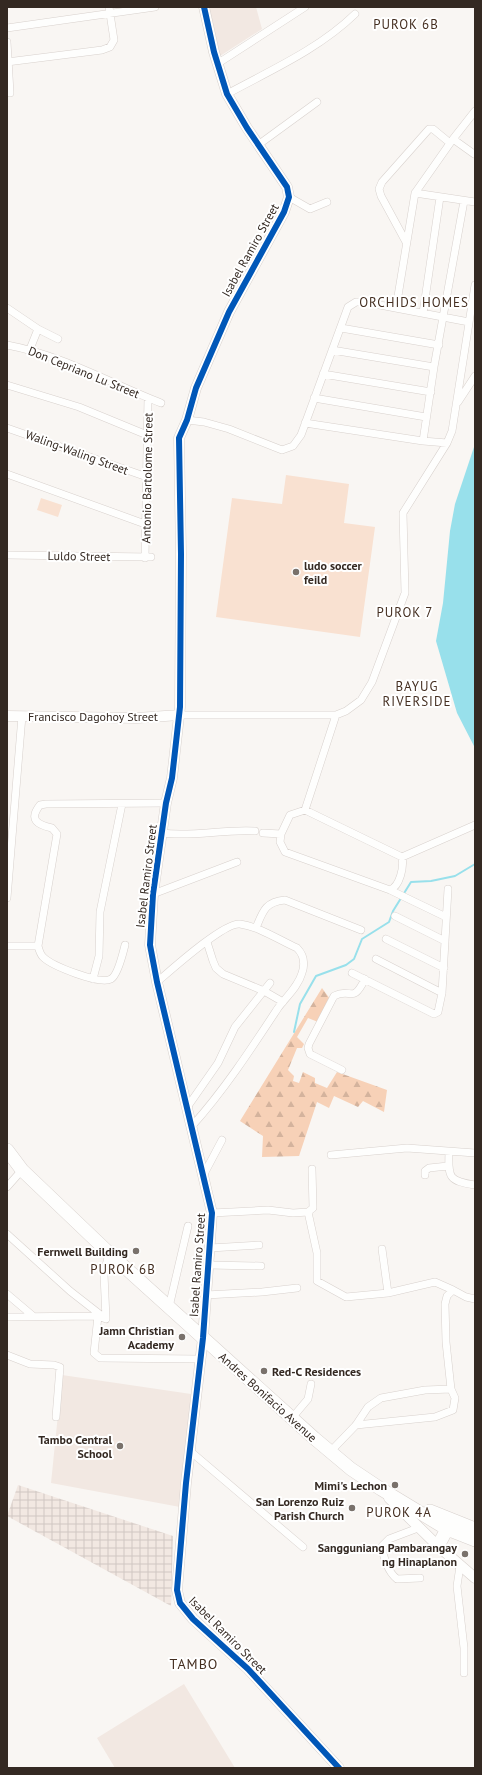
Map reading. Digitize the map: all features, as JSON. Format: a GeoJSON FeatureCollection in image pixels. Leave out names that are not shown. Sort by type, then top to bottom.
{"type":"FeatureCollection","features":[{"type":"Feature","properties":{"kind":"highway","name":"Andres Bonifacio Avenue"},"geometry":{"type":"LineString","coordinates":[[7,1150],[22,1170],[109,1254],[330,1452],[380,1488],[447,1529],[475,1540]]}},
{"type":"Feature","properties":{"kind":"highway","name":"Andres Bonifacio Avenue"},"geometry":{"type":"LineString","coordinates":[[7,1165],[22,1170]]}},
{"type":"Feature","properties":{"kind":"highway","name":"Andres Bonifacio Avenue"},"geometry":{"type":"LineString","coordinates":[[380,1488],[475,1529]]}},
{"type":"Feature","properties":{"kind":"highway"},"geometry":{"type":"LineString","coordinates":[[438,1546],[447,1529]]}},
{"type":"Feature","properties":{"kind":"street"},"geometry":{"type":"LineString","coordinates":[[7,28],[110,10],[155,7]]}},
{"type":"Feature","properties":{"kind":"street","name":"Isabel Ramiro Street"},"geometry":{"type":"LineString","coordinates":[[204,7],[217,64],[227,94],[258,145],[285,182],[289,197],[284,212],[229,312],[196,388],[187,420],[181,432],[178,450],[181,554],[179,711],[172,778],[166,804],[153,894],[150,946],[157,982],[188,1106],[212,1213],[203,1338],[190,1451],[177,1590],[180,1603],[193,1618],[248,1669],[339,1768]]}},
{"type":"Feature","properties":{"kind":"street"},"geometry":{"type":"LineString","coordinates":[[217,64],[305,7]]}},
{"type":"Feature","properties":{"kind":"street"},"geometry":{"type":"LineString","coordinates":[[8,62],[102,50],[110,47],[114,40],[110,10]]}},
{"type":"Feature","properties":{"kind":"street"},"geometry":{"type":"LineString","coordinates":[[227,94],[316,44],[345,25],[355,14]]}},
{"type":"Feature","properties":{"kind":"street"},"geometry":{"type":"LineString","coordinates":[[7,42],[10,93]]}},
{"type":"Feature","properties":{"kind":"street"},"geometry":{"type":"LineString","coordinates":[[258,145],[317,102]]}},
{"type":"Feature","properties":{"kind":"street"},"geometry":{"type":"LineString","coordinates":[[396,308],[415,193],[451,141],[475,111]]}},
{"type":"Feature","properties":{"kind":"street"},"geometry":{"type":"LineString","coordinates":[[406,242],[380,196],[379,189],[382,182],[429,129],[433,129],[475,154]]}},
{"type":"Feature","properties":{"kind":"street"},"geometry":{"type":"LineString","coordinates":[[415,193],[475,202]]}},
{"type":"Feature","properties":{"kind":"street"},"geometry":{"type":"LineString","coordinates":[[289,197],[310,209],[327,202]]}},
{"type":"Feature","properties":{"kind":"street"},"geometry":{"type":"LineString","coordinates":[[423,313],[440,197]]}},
{"type":"Feature","properties":{"kind":"street"},"geometry":{"type":"LineString","coordinates":[[423,441],[434,367],[464,201]]}},
{"type":"Feature","properties":{"kind":"street"},"geometry":{"type":"LineString","coordinates":[[179,711],[336,715],[346,711],[361,700],[372,682],[405,593],[403,513],[447,443],[452,431],[475,285]]}},
{"type":"Feature","properties":{"kind":"street"},"geometry":{"type":"LineString","coordinates":[[187,420],[204,422],[229,429],[282,450],[293,446],[298,441],[348,306],[356,302],[470,322]]}},
{"type":"Feature","properties":{"kind":"street"},"geometry":{"type":"LineString","coordinates":[[7,308],[38,329],[58,339]]}},
{"type":"Feature","properties":{"kind":"street"},"geometry":{"type":"LineString","coordinates":[[341,328],[439,345]]}},
{"type":"Feature","properties":{"kind":"street"},"geometry":{"type":"LineString","coordinates":[[30,349],[38,329]]}},
{"type":"Feature","properties":{"kind":"street","name":"Don Cepriano Lu Street"},"geometry":{"type":"LineString","coordinates":[[7,345],[30,349],[79,367],[161,403]]}},
{"type":"Feature","properties":{"kind":"street"},"geometry":{"type":"LineString","coordinates":[[332,350],[434,367]]}},
{"type":"Feature","properties":{"kind":"street"},"geometry":{"type":"LineString","coordinates":[[323,374],[431,392]]}},
{"type":"Feature","properties":{"kind":"street"},"geometry":{"type":"LineString","coordinates":[[456,404],[475,376]]}},
{"type":"Feature","properties":{"kind":"street"},"geometry":{"type":"LineString","coordinates":[[7,385],[79,407],[147,434]]}},
{"type":"Feature","properties":{"kind":"street","name":"Antonio Bartolome Street"},"geometry":{"type":"LineString","coordinates":[[148,398],[145,524],[148,558]]}},
{"type":"Feature","properties":{"kind":"street"},"geometry":{"type":"LineString","coordinates":[[314,398],[426,417]]}},
{"type":"Feature","properties":{"kind":"street"},"geometry":{"type":"LineString","coordinates":[[305,423],[423,441],[447,443]]}},
{"type":"Feature","properties":{"kind":"street","name":"Waling-Waling Street"},"geometry":{"type":"LineString","coordinates":[[7,428],[147,477]]}},
{"type":"Feature","properties":{"kind":"street"},"geometry":{"type":"LineString","coordinates":[[7,474],[145,524]]}},
{"type":"Feature","properties":{"kind":"street","name":"Luldo Street"},"geometry":{"type":"LineString","coordinates":[[7,555],[148,558]]}},
{"type":"Feature","properties":{"kind":"street","name":"Francisco Dagohoy Street"},"geometry":{"type":"LineString","coordinates":[[7,716],[129,718],[179,711]]}},
{"type":"Feature","properties":{"kind":"street"},"geometry":{"type":"LineString","coordinates":[[305,810],[336,715]]}},
{"type":"Feature","properties":{"kind":"street"},"geometry":{"type":"LineString","coordinates":[[7,898],[22,716]]}},
{"type":"Feature","properties":{"kind":"street"},"geometry":{"type":"LineString","coordinates":[[125,945],[116,975],[112,979],[92,979],[44,958],[38,946],[57,834],[52,828],[40,826],[37,823],[35,816],[36,810],[40,805],[46,804],[166,804]]}},
{"type":"Feature","properties":{"kind":"street"},"geometry":{"type":"LineString","coordinates":[[92,979],[99,956],[100,912],[122,804]]}},
{"type":"Feature","properties":{"kind":"street"},"geometry":{"type":"LineString","coordinates":[[446,917],[390,890],[285,852],[280,842],[281,834],[290,815],[305,810],[402,857],[475,826]]}},
{"type":"Feature","properties":{"kind":"street"},"geometry":{"type":"LineString","coordinates":[[162,833],[179,835],[241,830],[281,834]]}},
{"type":"Feature","properties":{"kind":"street"},"geometry":{"type":"LineString","coordinates":[[390,890],[398,884],[403,861],[402,857]]}},
{"type":"Feature","properties":{"kind":"street"},"geometry":{"type":"LineString","coordinates":[[153,894],[237,862]]}},
{"type":"Feature","properties":{"kind":"street"},"geometry":{"type":"LineString","coordinates":[[352,973],[434,1014],[438,1012],[442,993],[448,889]]}},
{"type":"Feature","properties":{"kind":"street"},"geometry":{"type":"LineString","coordinates":[[256,928],[265,908],[274,901],[285,900],[361,930]]}},
{"type":"Feature","properties":{"kind":"street"},"geometry":{"type":"LineString","coordinates":[[395,916],[445,941]]}},
{"type":"Feature","properties":{"kind":"street"},"geometry":{"type":"LineString","coordinates":[[157,982],[207,942],[234,924],[256,928],[297,948],[302,952],[304,960],[302,972],[297,985],[283,1002],[234,1075],[192,1126]]}},
{"type":"Feature","properties":{"kind":"street"},"geometry":{"type":"LineString","coordinates":[[386,939],[444,968]]}},
{"type":"Feature","properties":{"kind":"street"},"geometry":{"type":"LineString","coordinates":[[207,942],[216,968],[223,974],[264,991],[283,1002]]}},
{"type":"Feature","properties":{"kind":"street"},"geometry":{"type":"LineString","coordinates":[[7,946],[38,946]]}},
{"type":"Feature","properties":{"kind":"street"},"geometry":{"type":"LineString","coordinates":[[376,959],[442,993]]}},
{"type":"Feature","properties":{"kind":"street"},"geometry":{"type":"LineString","coordinates":[[342,1070],[310,1054],[308,1048],[334,996],[342,993],[355,994],[359,992],[365,979]]}},
{"type":"Feature","properties":{"kind":"street"},"geometry":{"type":"LineString","coordinates":[[188,1106],[218,1063],[235,1027],[270,983]]}},
{"type":"Feature","properties":{"kind":"street"},"geometry":{"type":"LineString","coordinates":[[204,1174],[222,1140]]}},
{"type":"Feature","properties":{"kind":"street"},"geometry":{"type":"LineString","coordinates":[[331,1155],[407,1148],[475,1153]]}},
{"type":"Feature","properties":{"kind":"street"},"geometry":{"type":"LineString","coordinates":[[449,1152],[448,1166],[451,1176],[456,1181],[475,1185]]}},
{"type":"Feature","properties":{"kind":"street"},"geometry":{"type":"LineString","coordinates":[[425,1175],[425,1171],[428,1168],[448,1166]]}},
{"type":"Feature","properties":{"kind":"street"},"geometry":{"type":"LineString","coordinates":[[212,1213],[268,1210],[293,1213],[308,1212],[313,1208],[312,1169]]}},
{"type":"Feature","properties":{"kind":"street"},"geometry":{"type":"LineString","coordinates":[[7,1187],[22,1170]]}},
{"type":"Feature","properties":{"kind":"street"},"geometry":{"type":"LineString","coordinates":[[308,1212],[317,1253],[317,1281],[346,1297],[388,1293],[435,1282],[475,1299]]}},
{"type":"Feature","properties":{"kind":"street"},"geometry":{"type":"LineString","coordinates":[[169,1307],[188,1226]]}},
{"type":"Feature","properties":{"kind":"street"},"geometry":{"type":"LineString","coordinates":[[7,1234],[70,1291],[106,1319]]}},
{"type":"Feature","properties":{"kind":"street"},"geometry":{"type":"LineString","coordinates":[[210,1248],[259,1245]]}},
{"type":"Feature","properties":{"kind":"street"},"geometry":{"type":"LineString","coordinates":[[382,1249],[388,1293]]}},
{"type":"Feature","properties":{"kind":"street"},"geometry":{"type":"LineString","coordinates":[[106,1319],[104,1274],[109,1254]]}},
{"type":"Feature","properties":{"kind":"street"},"geometry":{"type":"LineString","coordinates":[[209,1265],[261,1266]]}},
{"type":"Feature","properties":{"kind":"street"},"geometry":{"type":"LineString","coordinates":[[206,1295],[262,1292],[297,1288]]}},
{"type":"Feature","properties":{"kind":"street"},"geometry":{"type":"LineString","coordinates":[[356,1424],[418,1419],[445,1414],[453,1410],[455,1406],[454,1393],[450,1389],[444,1304],[447,1296],[453,1290]]}},
{"type":"Feature","properties":{"kind":"street"},"geometry":{"type":"LineString","coordinates":[[7,1294],[33,1316]]}},
{"type":"Feature","properties":{"kind":"street"},"geometry":{"type":"LineString","coordinates":[[7,1317],[98,1316],[106,1319]]}},
{"type":"Feature","properties":{"kind":"street"},"geometry":{"type":"LineString","coordinates":[[98,1316],[94,1353],[100,1358],[200,1359]]}},
{"type":"Feature","properties":{"kind":"street"},"geometry":{"type":"LineString","coordinates":[[7,1355],[30,1364],[54,1365],[60,1368],[56,1417]]}},
{"type":"Feature","properties":{"kind":"street"},"geometry":{"type":"LineString","coordinates":[[292,1418],[308,1399],[311,1384]]}},
{"type":"Feature","properties":{"kind":"street"},"geometry":{"type":"LineString","coordinates":[[330,1452],[356,1424],[368,1407],[386,1396],[425,1390],[450,1389]]}},
{"type":"Feature","properties":{"kind":"street"},"geometry":{"type":"LineString","coordinates":[[190,1451],[303,1547]]}},
{"type":"Feature","properties":{"kind":"street"},"geometry":{"type":"LineString","coordinates":[[380,1488],[418,1528],[475,1578]]}},
{"type":"Feature","properties":{"kind":"street"},"geometry":{"type":"LineString","coordinates":[[418,1528],[389,1539],[382,1546],[386,1562],[393,1576],[397,1579],[420,1578]]}},
{"type":"Feature","properties":{"kind":"street"},"geometry":{"type":"LineString","coordinates":[[460,1566],[457,1586],[464,1648],[464,1673]]}},
{"type":"Feature","properties":{"kind":"shaded area"},"geometry":{"type":"Polygon","coordinates":[[[207,7],[256,7],[262,29],[220,56],[207,7]]]}},
{"type":"Feature","properties":{"kind":"shaded area","name":"ludo soccer feild"},"geometry":{"type":"Polygon","coordinates":[[[286,475],[349,484],[344,523],[375,527],[360,637],[216,617],[232,498],[282,504],[286,475]]]}},
{"type":"Feature","properties":{"kind":"shaded area"},"geometry":{"type":"Polygon","coordinates":[[[41,498],[62,505],[58,517],[37,510],[41,498]]]}},
{"type":"Feature","properties":{"kind":"shaded area","name":"Tambo Central School"},"geometry":{"type":"Polygon","coordinates":[[[62,1375],[191,1394],[180,1507],[51,1483],[62,1375]]]}},
{"type":"Feature","properties":{"kind":"shaded area"},"geometry":{"type":"Polygon","coordinates":[[[18,1485],[173,1536],[171,1606],[7,1516],[18,1485]]]}},
{"type":"Feature","properties":{"kind":"shaded area"},"geometry":{"type":"Polygon","coordinates":[[[184,1684],[235,1768],[115,1768],[97,1738],[184,1684]]]}},
{"type":"Feature","properties":{"kind":"green space"},"geometry":{"type":"Polygon","coordinates":[[[322,988],[330,999],[318,1022],[308,1018],[297,1037],[304,1044],[302,1048],[297,1048],[288,1070],[294,1076],[293,1081],[299,1083],[303,1072],[315,1078],[315,1083],[327,1088],[337,1072],[387,1090],[384,1112],[363,1101],[358,1107],[334,1096],[329,1108],[317,1102],[299,1156],[262,1157],[263,1136],[240,1121],[322,988]]]}},
{"type":"Feature","properties":{"kind":"water"},"geometry":{"type":"Polygon","coordinates":[[[475,444],[475,748],[457,713],[436,641],[443,603],[450,531],[455,504],[475,444]]]}},
{"type":"Feature","properties":{"kind":"waterway"},"geometry":{"type":"LineString","coordinates":[[294,1032],[300,1004],[316,976],[346,965],[354,959],[362,939],[389,922],[393,911],[411,882],[431,881],[455,876],[475,864]]}},
{"type":"Feature","properties":{"kind":"cycle path"},"geometry":{"type":"LineString","coordinates":[[204,7],[214,52],[227,94],[247,128],[287,187],[289,197],[284,212],[229,312],[196,388],[187,420],[179,438],[181,554],[180,707],[172,778],[166,803],[153,894],[150,945],[157,982],[212,1213],[203,1338],[186,1483],[177,1590],[180,1603],[193,1619],[248,1669],[339,1768]]}},
{"type":"Feature","properties":{"kind":"place","name":"ludo soccer feild"},"geometry":{"type":"Point","coordinates":[296,572]}},
{"type":"Feature","properties":{"kind":"place","name":"Fernwell Building"},"geometry":{"type":"Point","coordinates":[136,1251]}},
{"type":"Feature","properties":{"kind":"place","name":"Jamn Christian Academy"},"geometry":{"type":"Point","coordinates":[182,1337]}},
{"type":"Feature","properties":{"kind":"place","name":"Red-C Residences"},"geometry":{"type":"Point","coordinates":[264,1371]}},
{"type":"Feature","properties":{"kind":"place","name":"Tambo Central School"},"geometry":{"type":"Point","coordinates":[120,1446]}},
{"type":"Feature","properties":{"kind":"place","name":"Mimi's Lechon"},"geometry":{"type":"Point","coordinates":[395,1485]}},
{"type":"Feature","properties":{"kind":"place","name":"San Lorenzo Ruiz Parish Church"},"geometry":{"type":"Point","coordinates":[352,1508]}},
{"type":"Feature","properties":{"kind":"place","name":"Sangguniang Pambarangay ng Hinaplanon"},"geometry":{"type":"Point","coordinates":[465,1554]}},
{"type":"Feature","properties":{"kind":"district","name":"PUROK 6B"},"geometry":{"type":"Point","coordinates":[406,24]}},
{"type":"Feature","properties":{"kind":"district","name":"ORCHIDS HOMES"},"geometry":{"type":"Point","coordinates":[414,302]}},
{"type":"Feature","properties":{"kind":"district","name":"PUROK 7"},"geometry":{"type":"Point","coordinates":[405,612]}},
{"type":"Feature","properties":{"kind":"district","name":"BAYUG RIVERSIDE"},"geometry":{"type":"Point","coordinates":[417,694]}},
{"type":"Feature","properties":{"kind":"district","name":"PUROK 6B"},"geometry":{"type":"Point","coordinates":[123,1269]}},
{"type":"Feature","properties":{"kind":"district","name":"PUROK 4A"},"geometry":{"type":"Point","coordinates":[399,1512]}},
{"type":"Feature","properties":{"kind":"district","name":"TAMBO"},"geometry":{"type":"Point","coordinates":[194,1664]}}]}
